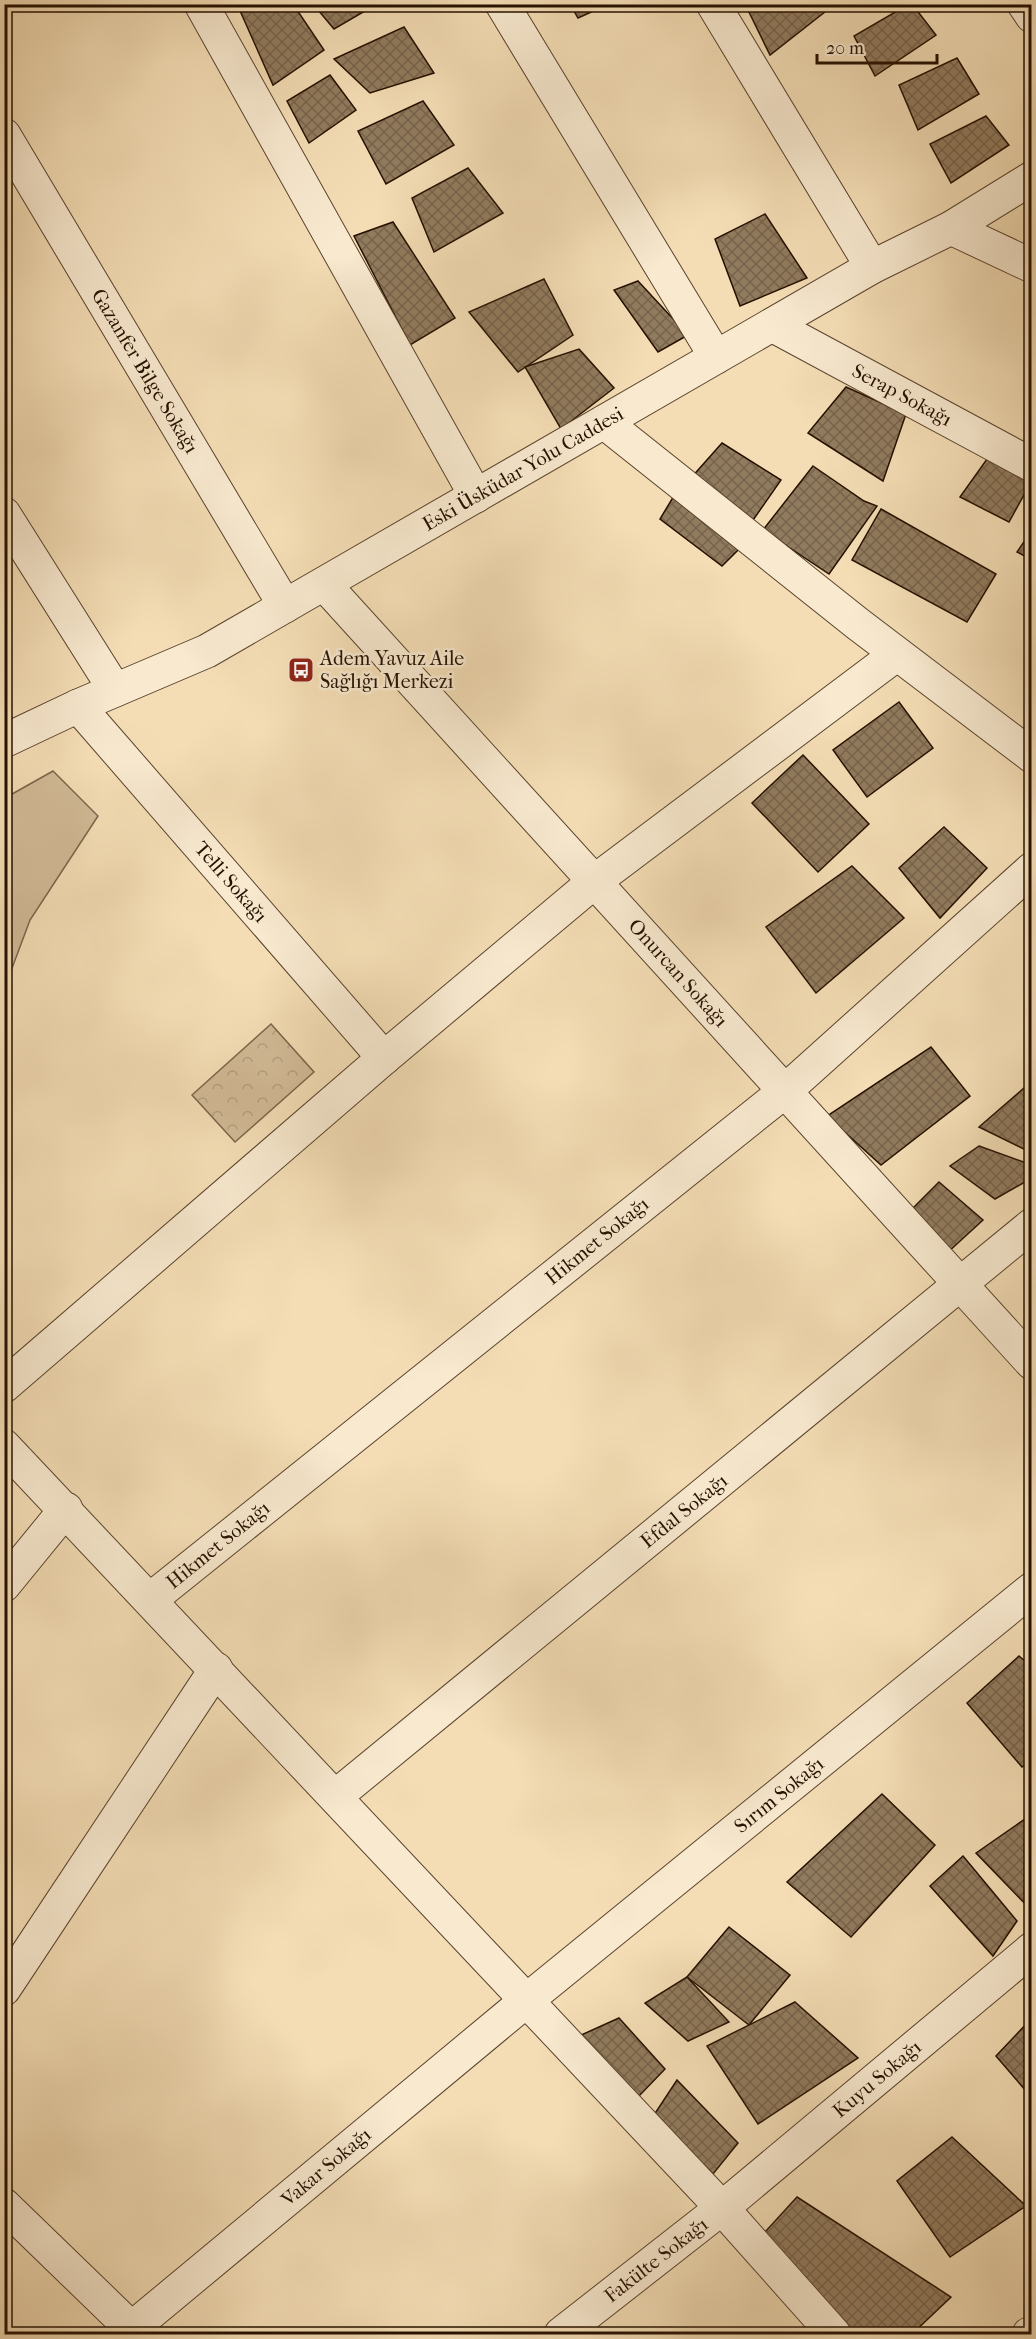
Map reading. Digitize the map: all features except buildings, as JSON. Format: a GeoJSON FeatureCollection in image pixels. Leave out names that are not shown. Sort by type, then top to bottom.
{"type":"FeatureCollection","features":[{"type":"Feature","properties":{"kind":"street"},"geometry":{"type":"LineString","coordinates":[[201,4],[476,496]]}},
{"type":"Feature","properties":{"kind":"street"},"geometry":{"type":"LineString","coordinates":[[502,4],[716,357]]}},
{"type":"Feature","properties":{"kind":"street"},"geometry":{"type":"LineString","coordinates":[[713,4],[872,267]]}},
{"type":"Feature","properties":{"kind":"street"},"geometry":{"type":"LineString","coordinates":[[1024,4],[1032,16]]}},
{"type":"Feature","properties":{"kind":"street","name":"Gazanfer Bilge Sokağı"},"geometry":{"type":"LineString","coordinates":[[4,135],[285,606]]}},
{"type":"Feature","properties":{"kind":"street","name":"Eski Üsküdar Yolu Caddesi"},"geometry":{"type":"LineString","coordinates":[[4,741],[78,706],[207,651],[872,267],[951,228],[1032,178]]}},
{"type":"Feature","properties":{"kind":"street"},"geometry":{"type":"LineString","coordinates":[[951,228],[1032,266]]}},
{"type":"Feature","properties":{"kind":"street","name":"Serap Sokağı"},"geometry":{"type":"LineString","coordinates":[[772,325],[1032,465]]}},
{"type":"Feature","properties":{"kind":"street"},"geometry":{"type":"LineString","coordinates":[[604,422],[897,654],[1032,756]]}},
{"type":"Feature","properties":{"kind":"street"},"geometry":{"type":"LineString","coordinates":[[4,514],[115,690]]}},
{"type":"Feature","properties":{"kind":"street","name":"Onurcan Sokağı"},"geometry":{"type":"LineString","coordinates":[[324,584],[1032,1363]]}},
{"type":"Feature","properties":{"kind":"street"},"geometry":{"type":"LineString","coordinates":[[4,1386],[384,1058],[595,881],[897,654]]}},
{"type":"Feature","properties":{"kind":"street","name":"Telli Sokağı"},"geometry":{"type":"LineString","coordinates":[[78,706],[384,1058]]}},
{"type":"Feature","properties":{"kind":"street","name":"Hikmet Sokağı"},"geometry":{"type":"LineString","coordinates":[[150,1599],[785,1091],[1032,869]]}},
{"type":"Feature","properties":{"kind":"street","name":"Efdal Sokağı"},"geometry":{"type":"LineString","coordinates":[[336,1796],[1032,1225]]}},
{"type":"Feature","properties":{"kind":"street"},"geometry":{"type":"LineString","coordinates":[[4,1446],[66,1509],[722,2208],[834,2334]]}},
{"type":"Feature","properties":{"kind":"street"},"geometry":{"type":"LineString","coordinates":[[4,1586],[66,1509]]}},
{"type":"Feature","properties":{"kind":"street","name":"Sırım Sokağı"},"geometry":{"type":"LineString","coordinates":[[527,2000],[1032,1590]]}},
{"type":"Feature","properties":{"kind":"street"},"geometry":{"type":"LineString","coordinates":[[4,1989],[216,1669]]}},
{"type":"Feature","properties":{"kind":"street","name":"Kuyu Sokağı"},"geometry":{"type":"LineString","coordinates":[[722,2208],[1032,1949]]}},
{"type":"Feature","properties":{"kind":"street","name":"Vakar Sokağı"},"geometry":{"type":"LineString","coordinates":[[128,2332],[527,2000]]}},
{"type":"Feature","properties":{"kind":"street"},"geometry":{"type":"LineString","coordinates":[[4,2205],[128,2332]]}},
{"type":"Feature","properties":{"kind":"street","name":"Fakülte Sokağı"},"geometry":{"type":"LineString","coordinates":[[561,2334],[722,2208]]}},
{"type":"Feature","properties":{"kind":"green space"},"geometry":{"type":"Polygon","coordinates":[[[53,771],[98,816],[30,920],[5,987],[5,798],[53,771]]]}},
{"type":"Feature","properties":{"kind":"green space"},"geometry":{"type":"Polygon","coordinates":[[[271,1024],[314,1072],[235,1142],[192,1095],[271,1024]]]}},
{"type":"Feature","properties":{"kind":"place","name":"Adem Yavuz Aile Sağlığı Merkezi"},"geometry":{"type":"Point","coordinates":[301,670]}}]}
